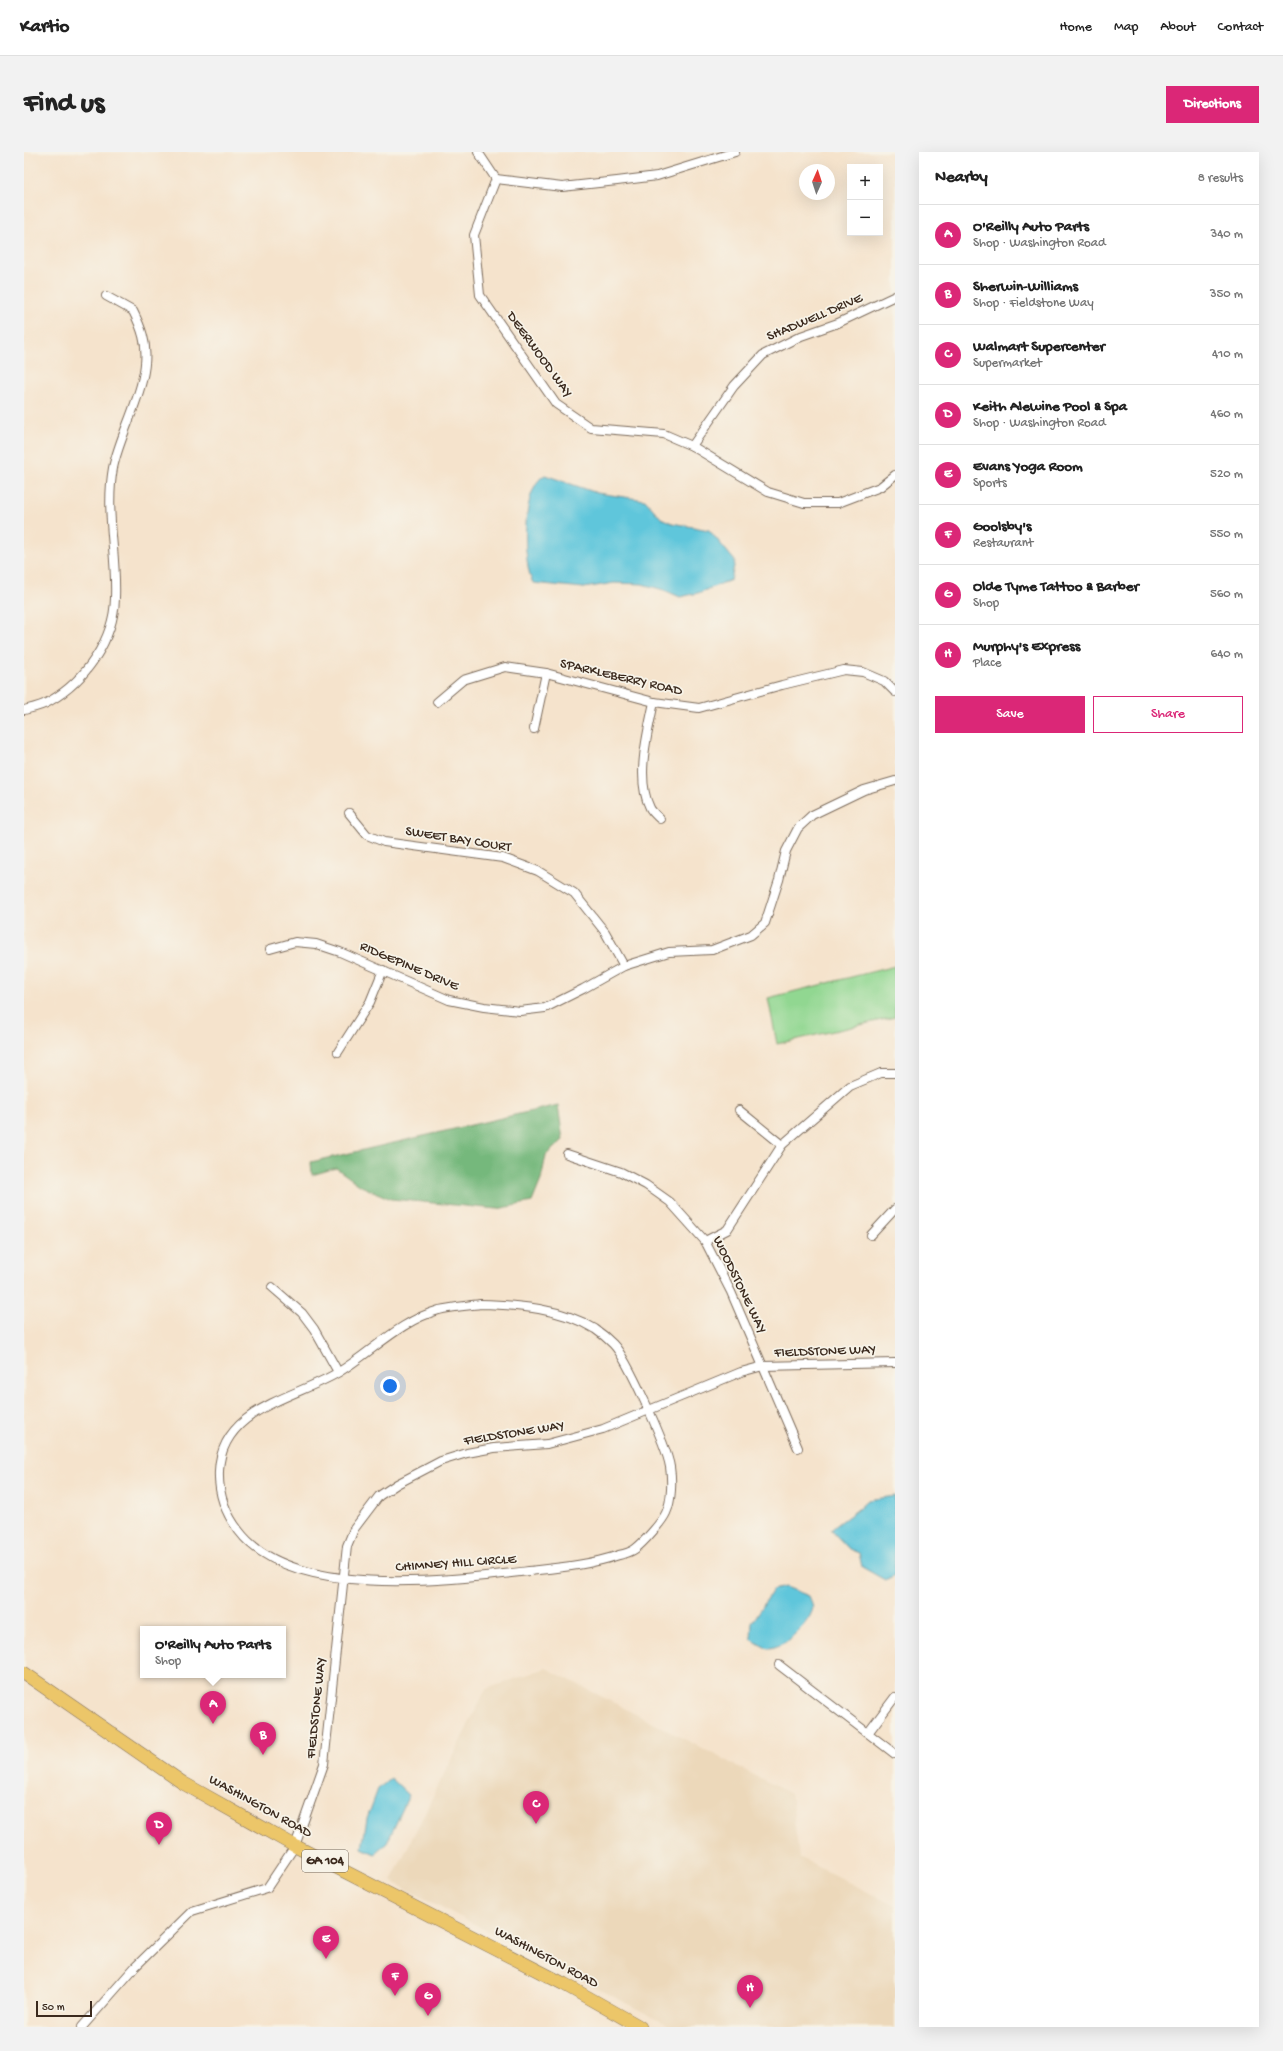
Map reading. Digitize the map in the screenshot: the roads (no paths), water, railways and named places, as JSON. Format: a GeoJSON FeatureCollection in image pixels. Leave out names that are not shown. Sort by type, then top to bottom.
{"type":"FeatureCollection","features":[{"type":"Feature","properties":{"kind":"main road","name":"WASHINGTON ROAD"},"geometry":{"type":"LineString","coordinates":[[24,1674],[183,1783],[295,1846],[564,1984],[640,2027]]}},
{"type":"Feature","properties":{"kind":"street"},"geometry":{"type":"LineString","coordinates":[[478,152],[496,179],[562,187],[657,176],[735,152]]}},
{"type":"Feature","properties":{"kind":"street","name":"DEERWOOD WAY"},"geometry":{"type":"LineString","coordinates":[[496,179],[474,235],[480,295],[556,404],[591,428],[664,434],[692,446],[768,492],[804,503],[838,503],[880,487],[895,475]]}},
{"type":"Feature","properties":{"kind":"street"},"geometry":{"type":"LineString","coordinates":[[24,710],[49,702],[75,683],[96,658],[110,627],[116,599],[109,501],[114,466],[139,393],[145,366],[144,338],[133,311],[106,296]]}},
{"type":"Feature","properties":{"kind":"street","name":"SHADWELL DRIVE"},"geometry":{"type":"LineString","coordinates":[[692,446],[734,386],[763,355],[801,336],[844,320],[895,296]]}},
{"type":"Feature","properties":{"kind":"street","name":"SPARKLEBERRY ROAD"},"geometry":{"type":"LineString","coordinates":[[437,702],[463,680],[505,667],[546,673],[654,702],[699,708],[782,685],[844,670],[863,672],[884,681],[895,692]]}},
{"type":"Feature","properties":{"kind":"street"},"geometry":{"type":"LineString","coordinates":[[534,730],[546,673]]}},
{"type":"Feature","properties":{"kind":"street"},"geometry":{"type":"LineString","coordinates":[[654,702],[645,746],[644,786],[650,808],[660,819]]}},
{"type":"Feature","properties":{"kind":"street","name":"RIDGEPINE DRIVE"},"geometry":{"type":"LineString","coordinates":[[270,949],[295,942],[316,944],[340,952],[383,970],[449,1000],[484,1007],[520,1011],[545,1008],[624,966],[670,952],[712,950],[751,935],[765,923],[779,880],[786,851],[798,828],[812,815],[864,790],[895,781]]}},
{"type":"Feature","properties":{"kind":"street","name":"SWEET BAY COURT"},"geometry":{"type":"LineString","coordinates":[[349,813],[366,835],[384,842],[503,858],[538,871],[574,893],[605,932],[624,966]]}},
{"type":"Feature","properties":{"kind":"street"},"geometry":{"type":"LineString","coordinates":[[338,1052],[370,1002],[383,970]]}},
{"type":"Feature","properties":{"kind":"street"},"geometry":{"type":"LineString","coordinates":[[706,1241],[727,1230],[782,1145],[850,1086],[881,1073],[895,1073]]}},
{"type":"Feature","properties":{"kind":"street"},"geometry":{"type":"LineString","coordinates":[[739,1110],[782,1145]]}},
{"type":"Feature","properties":{"kind":"street","name":"WOODSTONE WAY"},"geometry":{"type":"LineString","coordinates":[[567,1154],[621,1172],[646,1185],[670,1202],[706,1241],[731,1292],[798,1448]]}},
{"type":"Feature","properties":{"kind":"street"},"geometry":{"type":"LineString","coordinates":[[871,1235],[895,1209]]}},
{"type":"Feature","properties":{"kind":"street"},"geometry":{"type":"LineString","coordinates":[[272,1287],[302,1313],[314,1329],[338,1372]]}},
{"type":"Feature","properties":{"kind":"street","name":"CHIMNEY HILL CIRCLE"},"geometry":{"type":"LineString","coordinates":[[480,1304],[532,1308],[574,1319],[594,1329],[614,1345],[649,1411],[670,1464],[671,1488],[666,1513],[634,1550],[595,1563],[442,1580],[398,1582],[343,1577],[312,1572],[290,1566],[265,1554],[248,1543],[228,1515],[218,1483],[219,1466],[223,1448],[236,1427],[257,1411],[338,1372],[404,1325],[439,1310],[480,1304]]}},
{"type":"Feature","properties":{"kind":"street","name":"FIELDSTONE WAY"},"geometry":{"type":"LineString","coordinates":[[82,2027],[135,1967],[192,1911],[266,1888],[295,1846],[324,1764],[347,1546],[354,1529],[379,1496],[397,1484],[441,1461],[467,1453],[494,1448],[547,1444],[603,1430],[741,1372],[763,1366],[895,1363]]}},
{"type":"Feature","properties":{"kind":"street"},"geometry":{"type":"LineString","coordinates":[[779,1665],[895,1754]]}},
{"type":"Feature","properties":{"kind":"street"},"geometry":{"type":"LineString","coordinates":[[868,1733],[895,1697]]}},
{"type":"Feature","properties":{"kind":"water"},"geometry":{"type":"Polygon","coordinates":[[[545,475],[597,493],[645,500],[661,518],[672,523],[709,530],[735,561],[731,580],[698,593],[680,597],[664,590],[642,584],[614,583],[584,588],[533,583],[529,573],[527,559],[526,526],[531,494],[537,482],[545,475]]]}},
{"type":"Feature","properties":{"kind":"water"},"geometry":{"type":"Polygon","coordinates":[[[895,1496],[895,1575],[885,1580],[862,1567],[859,1553],[849,1549],[831,1530],[868,1500],[895,1496]]]}},
{"type":"Feature","properties":{"kind":"water"},"geometry":{"type":"Polygon","coordinates":[[[786,1587],[809,1596],[813,1609],[810,1617],[794,1635],[780,1645],[768,1648],[751,1639],[752,1623],[773,1590],[786,1587]]]}},
{"type":"Feature","properties":{"kind":"water"},"geometry":{"type":"Polygon","coordinates":[[[391,1778],[409,1795],[387,1843],[375,1854],[362,1848],[367,1819],[378,1789],[391,1778]]]}},
{"type":"Feature","properties":{"kind":"place","name":"O'Reilly Auto Parts"},"geometry":{"type":"Point","coordinates":[213,1724]}},
{"type":"Feature","properties":{"kind":"place","name":"Sherwin-Williams"},"geometry":{"type":"Point","coordinates":[263,1755]}},
{"type":"Feature","properties":{"kind":"place","name":"Walmart Supercenter"},"geometry":{"type":"Point","coordinates":[536,1824]}},
{"type":"Feature","properties":{"kind":"place","name":"Keith Alewine Pool & Spa"},"geometry":{"type":"Point","coordinates":[159,1845]}},
{"type":"Feature","properties":{"kind":"place","name":"Evans Yoga Room"},"geometry":{"type":"Point","coordinates":[326,1959]}},
{"type":"Feature","properties":{"kind":"place","name":"Goolsby's"},"geometry":{"type":"Point","coordinates":[395,1996]}},
{"type":"Feature","properties":{"kind":"place","name":"Murphy's Express"},"geometry":{"type":"Point","coordinates":[750,2008]}},
{"type":"Feature","properties":{"kind":"place","name":"Olde Tyme Tattoo & Barber"},"geometry":{"type":"Point","coordinates":[428,2016]}}]}
